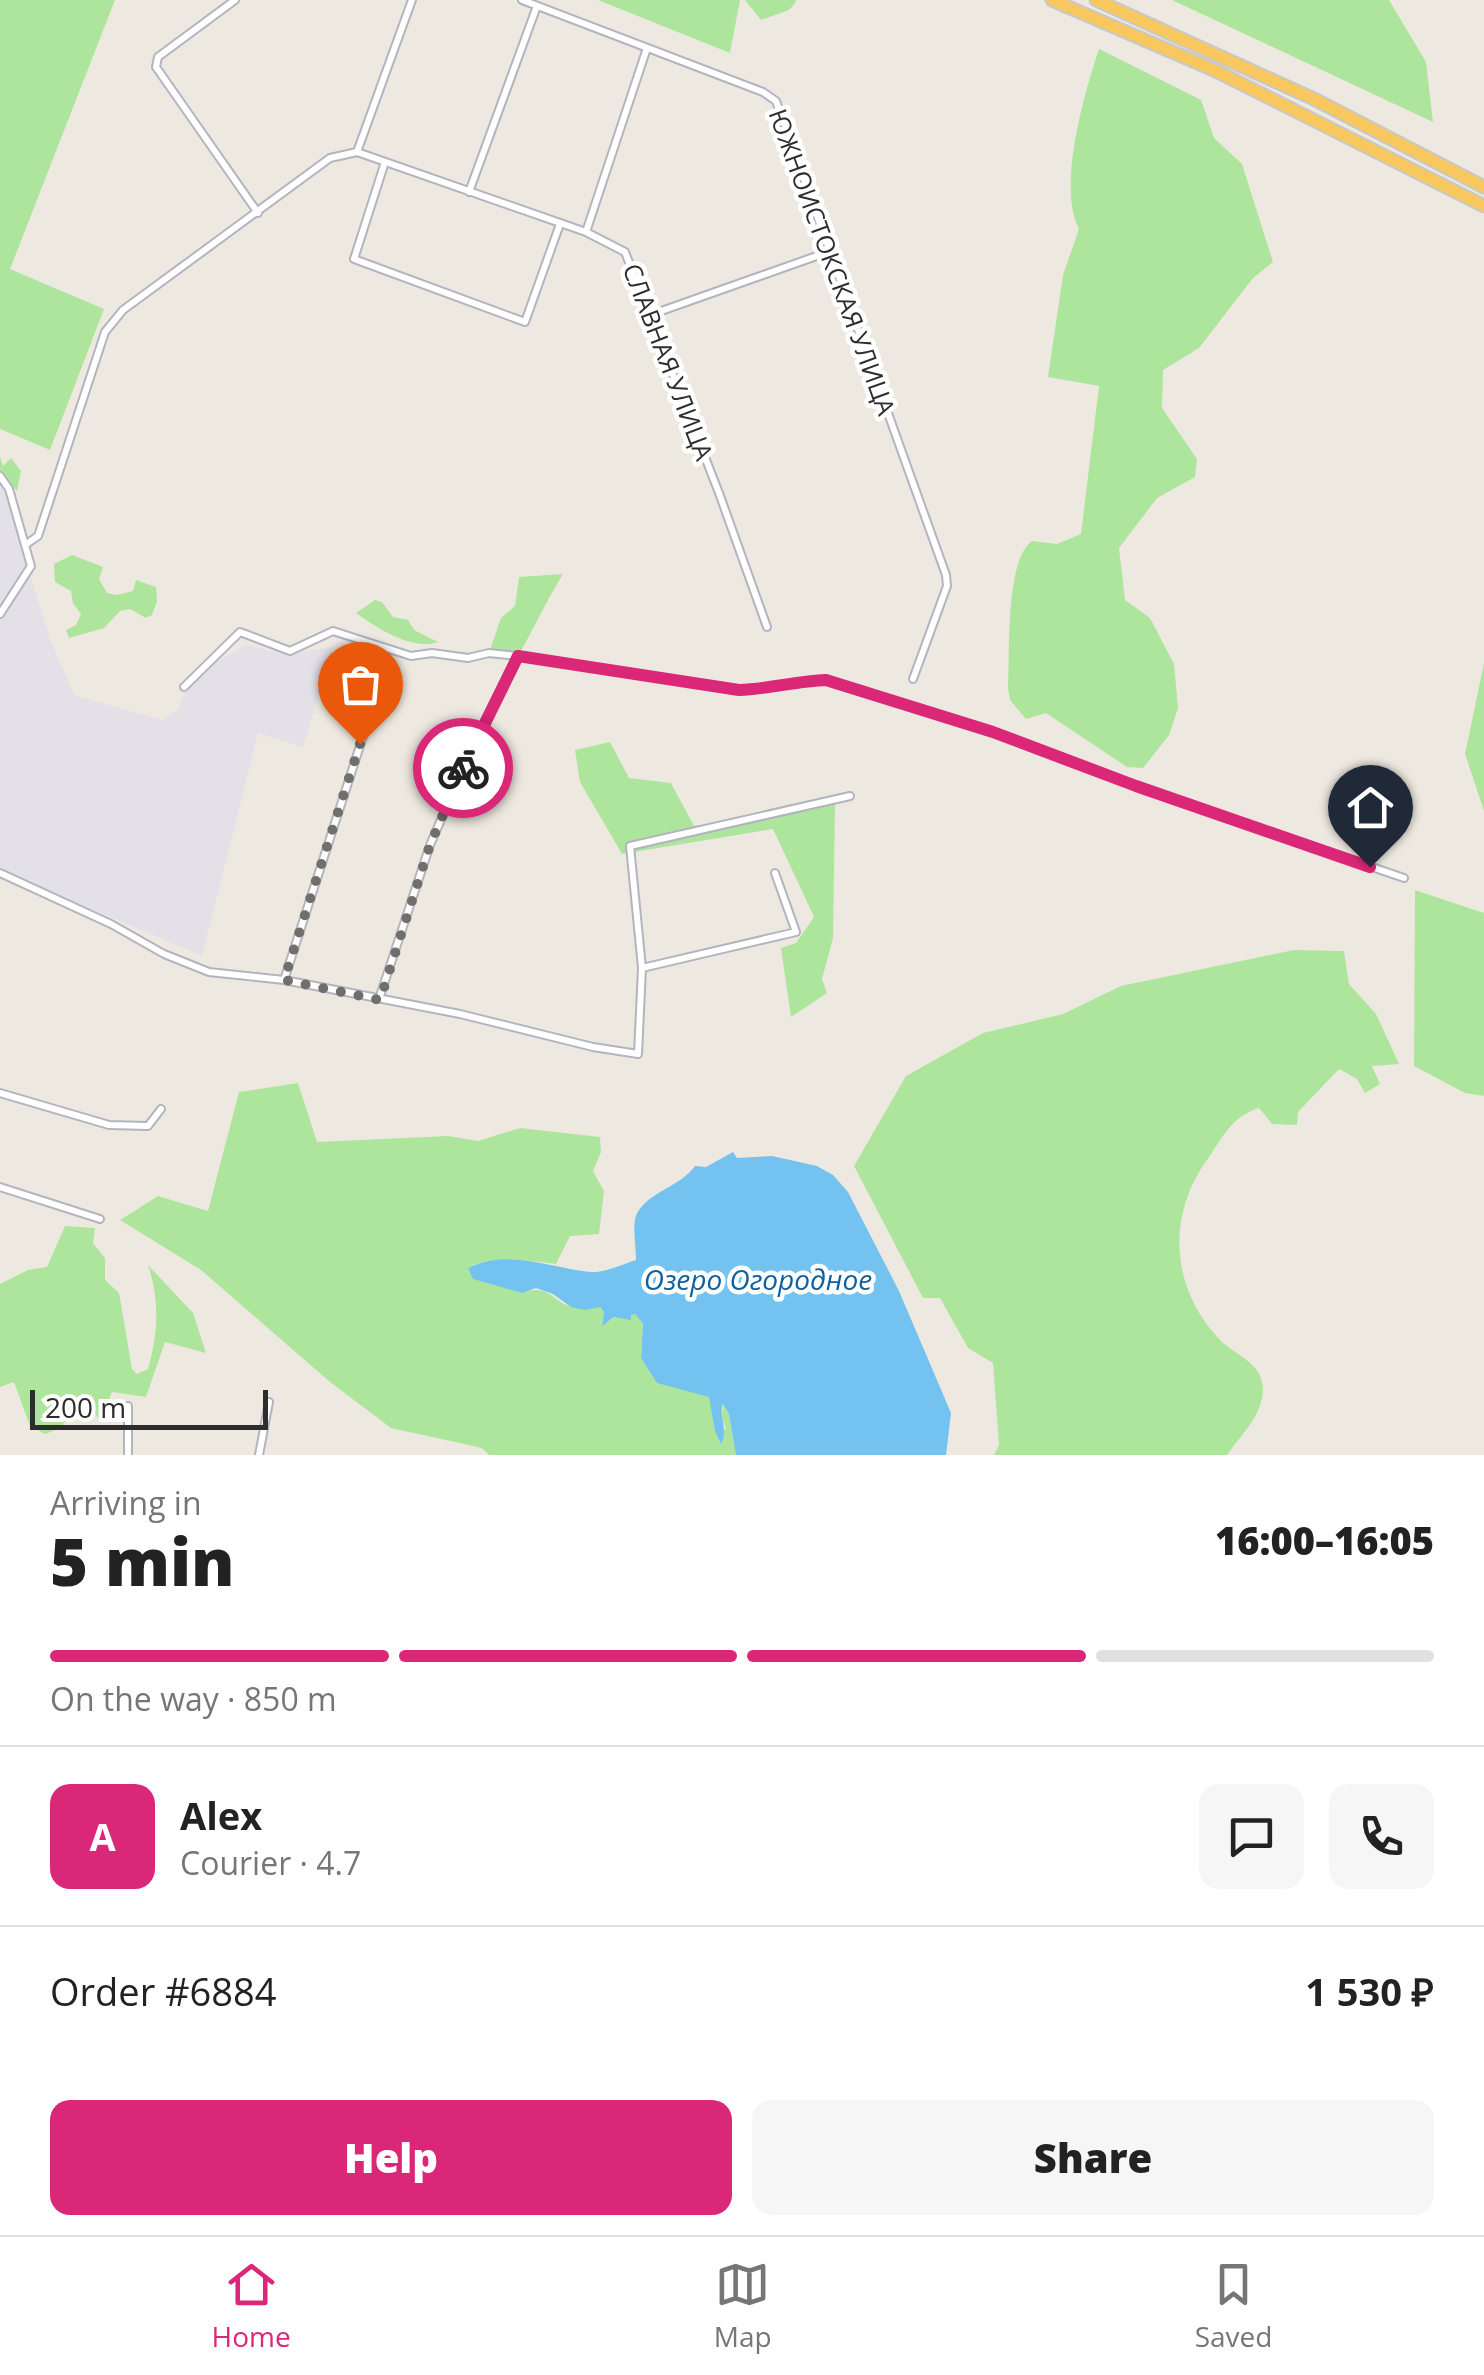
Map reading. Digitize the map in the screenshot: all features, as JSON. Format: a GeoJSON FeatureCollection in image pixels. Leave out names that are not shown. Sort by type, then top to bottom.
{"type":"FeatureCollection","features":[{"type":"Feature","properties":{"kind":"highway"},"geometry":{"type":"LineString","coordinates":[[1052,0],[1214,70],[1484,206]]}},
{"type":"Feature","properties":{"kind":"highway"},"geometry":{"type":"LineString","coordinates":[[1096,0],[1314,100],[1484,187]]}},
{"type":"Feature","properties":{"kind":"street"},"geometry":{"type":"LineString","coordinates":[[235,0],[158,57],[156,64],[157,71],[258,213]]}},
{"type":"Feature","properties":{"kind":"street"},"geometry":{"type":"LineString","coordinates":[[25,545],[38,536],[105,332],[123,310],[330,158],[357,152],[412,0]]}},
{"type":"Feature","properties":{"kind":"street","name":"ЮЖНОИСТОКСКАЯ УЛИЦА"},"geometry":{"type":"LineString","coordinates":[[522,0],[773,98],[946,575],[947,586],[913,679]]}},
{"type":"Feature","properties":{"kind":"street"},"geometry":{"type":"LineString","coordinates":[[470,192],[537,6]]}},
{"type":"Feature","properties":{"kind":"street"},"geometry":{"type":"LineString","coordinates":[[586,232],[647,48]]}},
{"type":"Feature","properties":{"kind":"street","name":"СЛАВНАЯ УЛИЦА"},"geometry":{"type":"LineString","coordinates":[[357,152],[586,232],[625,252],[767,627]]}},
{"type":"Feature","properties":{"kind":"street"},"geometry":{"type":"LineString","coordinates":[[385,162],[354,259],[525,322],[560,224]]}},
{"type":"Feature","properties":{"kind":"street"},"geometry":{"type":"LineString","coordinates":[[650,315],[828,252]]}},
{"type":"Feature","properties":{"kind":"street"},"geometry":{"type":"LineString","coordinates":[[0,476],[9,489],[31,566],[0,614]]}},
{"type":"Feature","properties":{"kind":"street"},"geometry":{"type":"LineString","coordinates":[[184,687],[240,632],[290,651],[334,631],[411,656],[518,656],[739,690],[826,680],[993,732],[1136,786],[1404,878]]}},
{"type":"Feature","properties":{"kind":"street"},"geometry":{"type":"LineString","coordinates":[[380,1000],[430,845],[476,736],[518,656]]}},
{"type":"Feature","properties":{"kind":"street"},"geometry":{"type":"LineString","coordinates":[[284,980],[370,714]]}},
{"type":"Feature","properties":{"kind":"street"},"geometry":{"type":"LineString","coordinates":[[0,873],[209,972],[284,980],[460,1014],[593,1048],[638,1054],[642,968],[630,846],[850,796]]}},
{"type":"Feature","properties":{"kind":"street"},"geometry":{"type":"LineString","coordinates":[[642,968],[796,932],[776,873]]}},
{"type":"Feature","properties":{"kind":"street"},"geometry":{"type":"LineString","coordinates":[[0,1092],[109,1125],[148,1126],[161,1109]]}},
{"type":"Feature","properties":{"kind":"street"},"geometry":{"type":"LineString","coordinates":[[0,1187],[100,1219]]}},
{"type":"Feature","properties":{"kind":"street"},"geometry":{"type":"LineString","coordinates":[[260,1455],[270,1402]]}},
{"type":"Feature","properties":{"kind":"street"},"geometry":{"type":"LineString","coordinates":[[128,1406],[128,1455]]}},
{"type":"Feature","properties":{"kind":"shaded area"},"geometry":{"type":"Polygon","coordinates":[[[0,480],[12,498],[27,566],[51,641],[74,695],[162,720],[178,709],[184,694],[217,662],[245,645],[284,654],[333,647],[303,747],[258,733],[202,956],[0,870],[0,480]]]}},
{"type":"Feature","properties":{"kind":"green space"},"geometry":{"type":"Polygon","coordinates":[[[0,0],[115,0],[10,269],[104,309],[50,450],[0,429],[0,0]]]}},
{"type":"Feature","properties":{"kind":"green space"},"geometry":{"type":"Polygon","coordinates":[[[598,0],[740,0],[730,53],[598,0]]]}},
{"type":"Feature","properties":{"kind":"green space"},"geometry":{"type":"Polygon","coordinates":[[[745,0],[796,2],[789,10],[761,20],[745,0]]]}},
{"type":"Feature","properties":{"kind":"green space"},"geometry":{"type":"Polygon","coordinates":[[[1172,0],[1389,0],[1426,62],[1433,122],[1172,0]]]}},
{"type":"Feature","properties":{"kind":"green space"},"geometry":{"type":"Polygon","coordinates":[[[1099,49],[1201,100],[1214,138],[1242,164],[1273,262],[1253,278],[1199,348],[1163,370],[1162,408],[1197,459],[1195,477],[1157,498],[1119,548],[1125,600],[1150,618],[1174,664],[1178,708],[1169,735],[1143,768],[1127,767],[1046,713],[1026,719],[1010,700],[1008,688],[1013,587],[1023,551],[1032,541],[1057,544],[1081,534],[1099,386],[1048,377],[1063,275],[1079,229],[1071,189],[1075,140],[1099,49]]]}},
{"type":"Feature","properties":{"kind":"green space"},"geometry":{"type":"Polygon","coordinates":[[[0,457],[3,466],[11,458],[21,471],[17,491],[0,473],[0,457]]]}},
{"type":"Feature","properties":{"kind":"green space"},"geometry":{"type":"Polygon","coordinates":[[[72,555],[103,567],[99,579],[107,593],[133,591],[136,580],[156,587],[152,615],[146,618],[130,609],[120,611],[104,628],[69,638],[66,630],[76,625],[81,614],[71,591],[55,582],[54,564],[72,555]]]}},
{"type":"Feature","properties":{"kind":"green space"},"geometry":{"type":"Polygon","coordinates":[[[563,574],[518,656],[489,653],[501,618],[515,606],[519,577],[563,574]]]}},
{"type":"Feature","properties":{"kind":"green space"},"geometry":{"type":"Polygon","coordinates":[[[375,600],[382,602],[393,617],[408,620],[414,630],[438,642],[406,641],[356,613],[375,600]]]}},
{"type":"Feature","properties":{"kind":"green space"},"geometry":{"type":"Polygon","coordinates":[[[1484,663],[1484,811],[1465,754],[1484,663]]]}},
{"type":"Feature","properties":{"kind":"green space"},"geometry":{"type":"Polygon","coordinates":[[[610,742],[629,778],[671,783],[694,826],[835,804],[833,938],[822,979],[827,993],[791,1017],[781,948],[796,943],[814,917],[773,829],[622,854],[580,782],[575,750],[610,742]]]}},
{"type":"Feature","properties":{"kind":"green space"},"geometry":{"type":"Polygon","coordinates":[[[1415,890],[1484,913],[1484,1096],[1465,1093],[1414,1066],[1415,890]]]}},
{"type":"Feature","properties":{"kind":"green space"},"geometry":{"type":"Polygon","coordinates":[[[1294,950],[1344,951],[1349,984],[1376,1014],[1399,1064],[1372,1066],[1380,1084],[1365,1093],[1357,1079],[1339,1069],[1298,1112],[1297,1125],[1272,1124],[1259,1108],[1249,1112],[1228,1129],[1194,1182],[1180,1228],[1184,1275],[1204,1320],[1220,1340],[1258,1372],[1263,1389],[1255,1416],[1227,1455],[994,1455],[999,1445],[993,1363],[968,1348],[940,1298],[923,1298],[854,1166],[906,1076],[983,1033],[1063,1014],[1121,986],[1294,950]]]}},
{"type":"Feature","properties":{"kind":"green space"},"geometry":{"type":"Polygon","coordinates":[[[298,1083],[317,1142],[448,1136],[478,1141],[520,1128],[600,1137],[601,1152],[593,1171],[604,1191],[599,1234],[570,1236],[556,1264],[499,1260],[468,1268],[521,1293],[539,1290],[567,1305],[600,1307],[604,1312],[602,1325],[615,1317],[635,1314],[643,1324],[641,1357],[657,1382],[710,1397],[715,1431],[726,1429],[723,1404],[729,1414],[736,1455],[489,1455],[482,1448],[391,1428],[330,1382],[201,1270],[120,1220],[158,1196],[208,1211],[239,1092],[298,1083]]]}},
{"type":"Feature","properties":{"kind":"green space"},"geometry":{"type":"Polygon","coordinates":[[[65,1226],[95,1228],[93,1243],[105,1258],[105,1280],[119,1293],[132,1369],[137,1374],[148,1369],[156,1330],[156,1304],[148,1265],[193,1313],[206,1353],[165,1342],[146,1397],[112,1392],[107,1414],[100,1423],[89,1401],[80,1396],[61,1428],[45,1434],[30,1426],[14,1382],[0,1387],[0,1284],[28,1270],[47,1267],[65,1226]]]}},
{"type":"Feature","properties":{"kind":"water","name":"Озеро Огородное"},"geometry":{"type":"Polygon","coordinates":[[[733,1152],[737,1158],[772,1156],[817,1166],[833,1175],[848,1192],[899,1291],[951,1413],[946,1455],[736,1455],[729,1414],[723,1404],[721,1444],[709,1397],[657,1383],[641,1358],[643,1324],[635,1314],[631,1320],[614,1317],[602,1326],[604,1312],[600,1307],[571,1307],[536,1288],[522,1293],[473,1279],[468,1268],[498,1260],[514,1259],[591,1272],[636,1260],[635,1219],[645,1203],[695,1166],[706,1167],[733,1152]]]}},
{"type":"Feature","properties":{"kind":"way so far"},"geometry":{"type":"LineString","coordinates":[[360,744],[284,980],[380,1000],[430,845],[463,768]]}},
{"type":"Feature","properties":{"kind":"route"},"geometry":{"type":"LineString","coordinates":[[463,768],[518,656],[739,690],[826,680],[993,732],[1370,867]]}}]}
